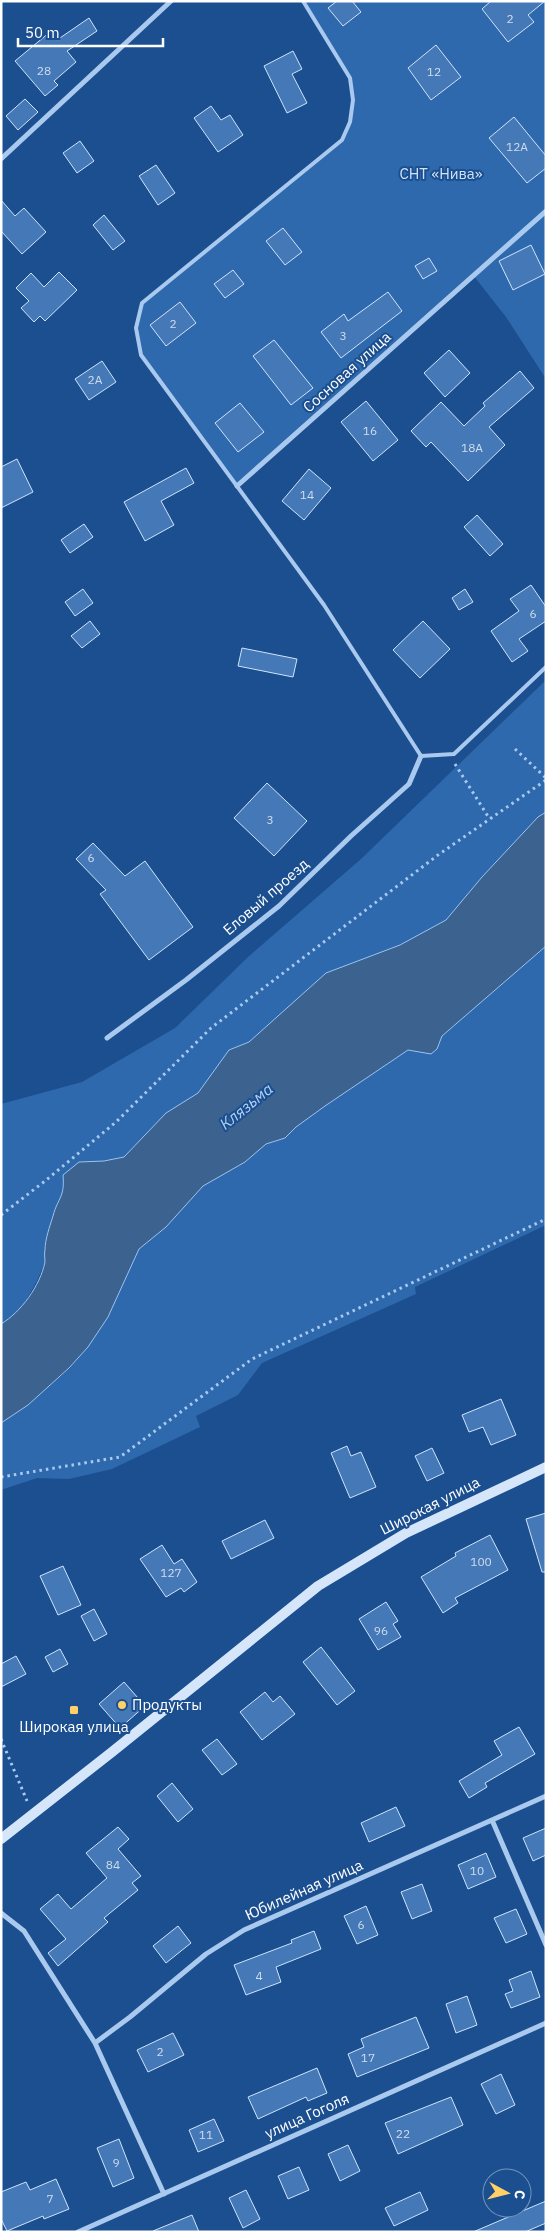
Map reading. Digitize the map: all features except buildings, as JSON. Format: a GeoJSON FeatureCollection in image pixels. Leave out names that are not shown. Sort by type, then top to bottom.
{"type":"FeatureCollection","features":[{"type":"Feature","properties":{"kind":"street"},"geometry":{"type":"LineString","coordinates":[[1,159],[171,1]]}},
{"type":"Feature","properties":{"kind":"street","name":"Сосновая улица"},"geometry":{"type":"LineString","coordinates":[[237,486],[318,416],[546,211]]}},
{"type":"Feature","properties":{"kind":"street","name":"Еловый проезд"},"geometry":{"type":"LineString","coordinates":[[107,1038],[186,980],[279,906],[351,836],[409,784],[421,756]]}},
{"type":"Feature","properties":{"kind":"street","name":"Широкая улица"},"geometry":{"type":"LineString","coordinates":[[1,1839],[318,1586],[406,1533],[546,1467]]}},
{"type":"Feature","properties":{"kind":"street","name":"Юбилейная улица"},"geometry":{"type":"LineString","coordinates":[[95,2043],[130,2017],[206,1954],[244,1930],[546,1796]]}},
{"type":"Feature","properties":{"kind":"street"},"geometry":{"type":"LineString","coordinates":[[492,1820],[546,1945]]}},
{"type":"Feature","properties":{"kind":"street"},"geometry":{"type":"LineString","coordinates":[[1,1913],[24,1931],[95,2043],[164,2194]]}},
{"type":"Feature","properties":{"kind":"street","name":"улица Гоголя"},"geometry":{"type":"LineString","coordinates":[[78,2232],[546,2023]]}},
{"type":"Feature","properties":{"kind":"lane"},"geometry":{"type":"LineString","coordinates":[[303,1],[350,78],[353,100],[350,122],[342,140],[142,303],[136,328],[141,355],[324,605],[421,756],[454,754],[546,668]]}},
{"type":"Feature","properties":{"kind":"path"},"geometry":{"type":"LineString","coordinates":[[1,1215],[116,1122],[211,1028],[438,855],[546,779],[516,749]]}},
{"type":"Feature","properties":{"kind":"path"},"geometry":{"type":"LineString","coordinates":[[449,754],[489,818]]}},
{"type":"Feature","properties":{"kind":"path"},"geometry":{"type":"LineString","coordinates":[[1,1477],[120,1457],[252,1359],[546,1219]]}},
{"type":"Feature","properties":{"kind":"path"},"geometry":{"type":"LineString","coordinates":[[1,1739],[32,1814]]}},
{"type":"Feature","properties":{"kind":"green space","name":"СНТ «Нива»"},"geometry":{"type":"Polygon","coordinates":[[[303,1],[546,1],[546,379],[506,317],[473,275],[237,486],[141,355],[136,328],[142,303],[342,140],[350,122],[353,100],[350,78],[303,1]]]}},
{"type":"Feature","properties":{"kind":"green space"},"geometry":{"type":"Polygon","coordinates":[[[546,680],[546,812],[538,817],[482,877],[446,920],[400,945],[326,973],[249,1042],[229,1050],[198,1093],[166,1113],[124,1157],[104,1161],[79,1162],[53,1215],[45,1248],[45,1262],[37,1281],[23,1306],[13,1317],[1,1324],[1,1104],[82,1082],[175,1028],[248,957],[361,859],[546,680]]]}},
{"type":"Feature","properties":{"kind":"green space"},"geometry":{"type":"Polygon","coordinates":[[[546,946],[546,1225],[415,1287],[416,1294],[262,1363],[238,1395],[196,1416],[200,1427],[112,1469],[69,1479],[37,1478],[1,1490],[1,1423],[28,1405],[69,1369],[88,1347],[108,1317],[139,1249],[166,1227],[203,1186],[245,1162],[266,1144],[285,1138],[296,1127],[325,1106],[408,1050],[437,1049],[442,1036],[546,946]]]}},
{"type":"Feature","properties":{"kind":"water","name":"Клязьма"},"geometry":{"type":"Polygon","coordinates":[[[546,812],[546,946],[442,1036],[437,1049],[431,1054],[408,1050],[325,1106],[296,1127],[285,1138],[266,1144],[245,1162],[203,1186],[166,1227],[139,1249],[108,1317],[88,1347],[69,1368],[28,1405],[1,1423],[1,1324],[16,1313],[29,1298],[39,1280],[45,1262],[45,1246],[48,1233],[62,1193],[63,1175],[79,1162],[104,1161],[124,1157],[166,1113],[198,1093],[229,1050],[249,1042],[326,973],[400,945],[446,920],[482,877],[538,817],[546,812]]]}},
{"type":"Feature","properties":{"kind":"place","name":"Продукты"},"geometry":{"type":"Point","coordinates":[122,1705]}},
{"type":"Feature","properties":{"kind":"place","name":"Широкая улица"},"geometry":{"type":"Point","coordinates":[74,1710]}}]}
